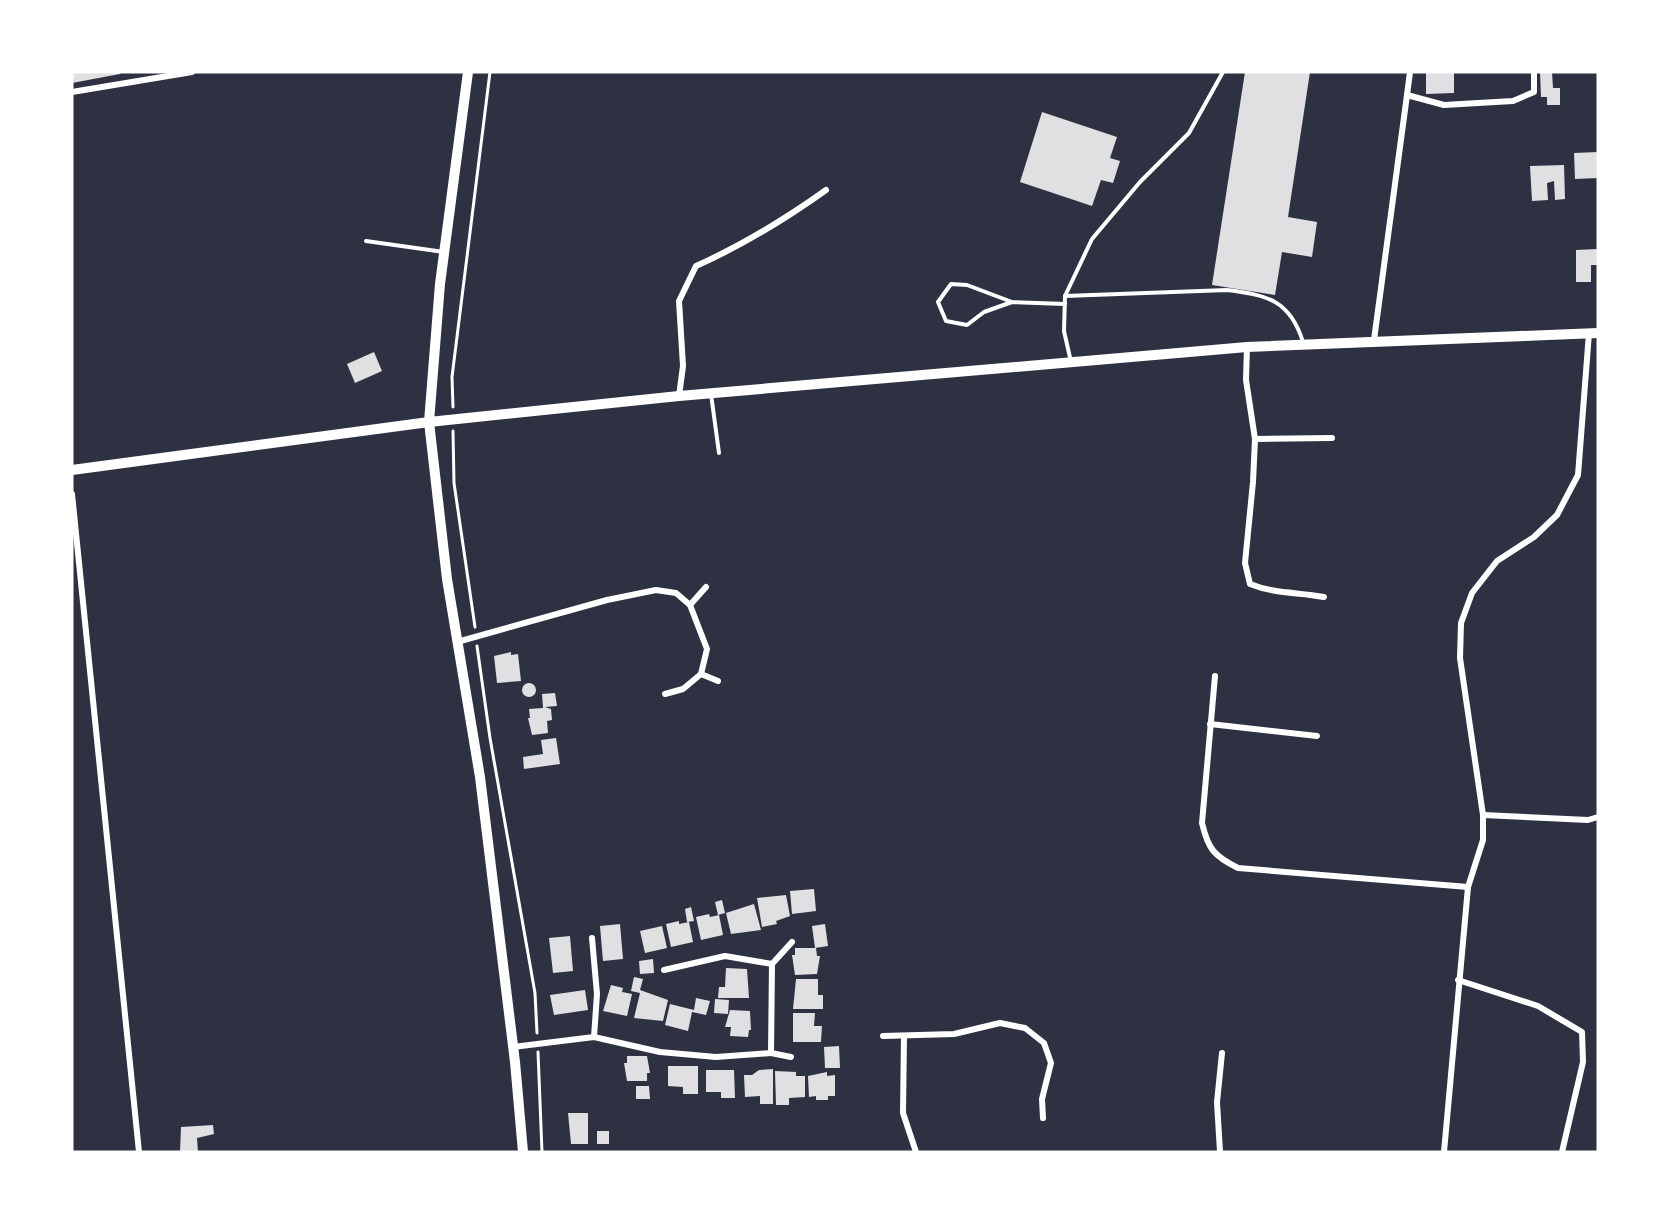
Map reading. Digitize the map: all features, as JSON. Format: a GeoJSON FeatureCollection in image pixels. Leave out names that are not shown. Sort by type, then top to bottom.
{"type":"FeatureCollection","features":[{"type":"Feature","properties":{"kind":"street"},"geometry":{"type":"LineString","coordinates":[[72,92],[192,72]]}},
{"type":"Feature","properties":{"kind":"street"},"geometry":{"type":"LineString","coordinates":[[468,72],[445,252],[429,422],[457,642],[480,777],[513,1047],[523,1152]]}},
{"type":"Feature","properties":{"kind":"street"},"geometry":{"type":"LineString","coordinates":[[1374,340],[1410,72]]}},
{"type":"Feature","properties":{"kind":"street"},"geometry":{"type":"LineString","coordinates":[[1407,95],[1444,105],[1513,101],[1534,92],[1534,72]]}},
{"type":"Feature","properties":{"kind":"street"},"geometry":{"type":"LineString","coordinates":[[679,396],[683,366],[679,301],[696,266],[731,251],[777,225],[826,190]]}},
{"type":"Feature","properties":{"kind":"street"},"geometry":{"type":"LineString","coordinates":[[72,470],[429,422],[711,393],[1247,346],[1594,333],[1578,475],[1557,515],[1534,537],[1497,561],[1472,593],[1461,622],[1461,658],[1482,815],[1483,840],[1468,887],[1444,1152]]}},
{"type":"Feature","properties":{"kind":"street"},"geometry":{"type":"LineString","coordinates":[[1247,346],[1246,380],[1255,439],[1254,482],[1245,563],[1250,584],[1271,592],[1295,592],[1324,597]]}},
{"type":"Feature","properties":{"kind":"street"},"geometry":{"type":"LineString","coordinates":[[1255,439],[1332,438]]}},
{"type":"Feature","properties":{"kind":"street"},"geometry":{"type":"LineString","coordinates":[[72,494],[139,1152]]}},
{"type":"Feature","properties":{"kind":"street"},"geometry":{"type":"LineString","coordinates":[[690,605],[706,586]]}},
{"type":"Feature","properties":{"kind":"street"},"geometry":{"type":"LineString","coordinates":[[457,642],[656,590],[676,592],[690,605],[707,649],[701,674],[683,689],[665,694]]}},
{"type":"Feature","properties":{"kind":"street"},"geometry":{"type":"LineString","coordinates":[[701,674],[718,681]]}},
{"type":"Feature","properties":{"kind":"street"},"geometry":{"type":"LineString","coordinates":[[1215,676],[1202,823],[1207,845],[1222,860],[1239,868],[1468,887]]}},
{"type":"Feature","properties":{"kind":"street"},"geometry":{"type":"LineString","coordinates":[[1210,724],[1317,736]]}},
{"type":"Feature","properties":{"kind":"street"},"geometry":{"type":"LineString","coordinates":[[1482,815],[1588,820],[1598,816]]}},
{"type":"Feature","properties":{"kind":"street"},"geometry":{"type":"LineString","coordinates":[[592,938],[597,994],[594,1037]]}},
{"type":"Feature","properties":{"kind":"street"},"geometry":{"type":"LineString","coordinates":[[771,1053],[772,964],[792,942]]}},
{"type":"Feature","properties":{"kind":"street"},"geometry":{"type":"LineString","coordinates":[[663,970],[725,956],[772,964]]}},
{"type":"Feature","properties":{"kind":"street"},"geometry":{"type":"LineString","coordinates":[[1458,980],[1539,1006],[1582,1032],[1583,1062],[1562,1152]]}},
{"type":"Feature","properties":{"kind":"street"},"geometry":{"type":"LineString","coordinates":[[883,1036],[954,1034],[1000,1023],[1025,1028],[1044,1043],[1051,1063],[1042,1099],[1043,1118]]}},
{"type":"Feature","properties":{"kind":"street"},"geometry":{"type":"LineString","coordinates":[[904,1036],[903,1113],[916,1152]]}},
{"type":"Feature","properties":{"kind":"street"},"geometry":{"type":"LineString","coordinates":[[513,1047],[594,1037],[660,1052],[716,1057],[771,1053],[791,1057]]}},
{"type":"Feature","properties":{"kind":"street"},"geometry":{"type":"LineString","coordinates":[[1220,1152],[1217,1102],[1222,1053]]}},
{"type":"Feature","properties":{"kind":"lane"},"geometry":{"type":"LineString","coordinates":[[1071,363],[1064,331],[1065,296],[1092,239],[1140,183],[1190,133],[1223,72]]}},
{"type":"Feature","properties":{"kind":"lane"},"geometry":{"type":"LineString","coordinates":[[366,241],[445,252]]}},
{"type":"Feature","properties":{"kind":"lane"},"geometry":{"type":"LineString","coordinates":[[1012,302],[984,312],[968,325],[946,321],[938,302],[951,284],[967,285],[1012,302],[1065,304]]}},
{"type":"Feature","properties":{"kind":"lane"},"geometry":{"type":"LineString","coordinates":[[1065,296],[1227,290],[1253,293],[1271,298],[1283,307],[1297,323],[1304,345]]}},
{"type":"Feature","properties":{"kind":"lane"},"geometry":{"type":"LineString","coordinates":[[711,393],[719,453]]}},
{"type":"Feature","properties":{"kind":"path"},"geometry":{"type":"LineString","coordinates":[[453,413],[452,378],[490,72]]}},
{"type":"Feature","properties":{"kind":"path"},"geometry":{"type":"LineString","coordinates":[[453,424],[454,483],[476,634]]}},
{"type":"Feature","properties":{"kind":"path"},"geometry":{"type":"LineString","coordinates":[[477,645],[490,738],[536,993],[537,1038]]}},
{"type":"Feature","properties":{"kind":"path"},"geometry":{"type":"LineString","coordinates":[[538,1050],[542,1152]]}},
{"type":"Feature","properties":{"kind":"building"},"geometry":{"type":"Polygon","coordinates":[[[72,72],[120,72],[120,74],[72,83],[72,72]]]}},
{"type":"Feature","properties":{"kind":"building"},"geometry":{"type":"Polygon","coordinates":[[[1245,72],[1310,72],[1288,217],[1317,222],[1312,257],[1282,252],[1275,295],[1212,285],[1245,72]]]}},
{"type":"Feature","properties":{"kind":"building"},"geometry":{"type":"Polygon","coordinates":[[[1426,72],[1454,72],[1454,93],[1426,94],[1426,72]]]}},
{"type":"Feature","properties":{"kind":"building"},"geometry":{"type":"Polygon","coordinates":[[[1540,72],[1552,72],[1553,88],[1560,88],[1560,105],[1547,105],[1547,97],[1541,97],[1540,72]]]}},
{"type":"Feature","properties":{"kind":"building"},"geometry":{"type":"Polygon","coordinates":[[[1042,112],[1117,137],[1110,158],[1120,161],[1113,183],[1101,180],[1092,206],[1020,182],[1042,112]]]}},
{"type":"Feature","properties":{"kind":"building"},"geometry":{"type":"Polygon","coordinates":[[[1598,152],[1598,178],[1575,179],[1574,153],[1598,152]]]}},
{"type":"Feature","properties":{"kind":"building"},"geometry":{"type":"Polygon","coordinates":[[[1564,165],[1565,199],[1555,200],[1554,181],[1547,183],[1548,200],[1532,201],[1530,166],[1564,165]]]}},
{"type":"Feature","properties":{"kind":"building"},"geometry":{"type":"Polygon","coordinates":[[[1598,249],[1598,265],[1591,265],[1591,282],[1576,282],[1576,250],[1598,249]]]}},
{"type":"Feature","properties":{"kind":"building"},"geometry":{"type":"Polygon","coordinates":[[[374,352],[382,371],[355,383],[347,364],[374,352]]]}},
{"type":"Feature","properties":{"kind":"building"},"geometry":{"type":"Polygon","coordinates":[[[511,652],[511,655],[518,654],[521,681],[497,683],[494,656],[511,652]]]}},
{"type":"Feature","properties":{"kind":"building"},"geometry":{"type":"Polygon","coordinates":[[[526,683],[532,683],[536,690],[532,697],[526,697],[522,693],[522,687],[526,683]]]}},
{"type":"Feature","properties":{"kind":"building"},"geometry":{"type":"Polygon","coordinates":[[[555,693],[557,706],[545,707],[551,709],[552,720],[547,721],[548,733],[532,735],[528,718],[530,718],[529,709],[543,708],[542,694],[555,693]]]}},
{"type":"Feature","properties":{"kind":"building"},"geometry":{"type":"Polygon","coordinates":[[[556,738],[560,764],[524,769],[523,757],[543,754],[541,740],[556,738]]]}},
{"type":"Feature","properties":{"kind":"building"},"geometry":{"type":"Polygon","coordinates":[[[814,889],[816,911],[792,914],[790,891],[814,889]]]}},
{"type":"Feature","properties":{"kind":"building"},"geometry":{"type":"Polygon","coordinates":[[[786,895],[790,916],[776,921],[777,924],[762,927],[757,898],[786,895]]]}},
{"type":"Feature","properties":{"kind":"building"},"geometry":{"type":"Polygon","coordinates":[[[722,900],[725,913],[718,915],[715,902],[722,900]]]}},
{"type":"Feature","properties":{"kind":"building"},"geometry":{"type":"Polygon","coordinates":[[[754,904],[761,930],[731,934],[726,913],[754,904]]]}},
{"type":"Feature","properties":{"kind":"building"},"geometry":{"type":"Polygon","coordinates":[[[691,907],[694,921],[687,922],[685,909],[691,907]]]}},
{"type":"Feature","properties":{"kind":"building"},"geometry":{"type":"Polygon","coordinates":[[[709,914],[710,917],[719,915],[723,935],[701,940],[696,917],[709,914]]]}},
{"type":"Feature","properties":{"kind":"building"},"geometry":{"type":"Polygon","coordinates":[[[679,921],[679,924],[689,922],[693,942],[671,947],[666,924],[679,921]]]}},
{"type":"Feature","properties":{"kind":"building"},"geometry":{"type":"Polygon","coordinates":[[[620,924],[623,959],[603,961],[600,926],[620,924]]]}},
{"type":"Feature","properties":{"kind":"building"},"geometry":{"type":"Polygon","coordinates":[[[825,924],[828,946],[815,948],[812,926],[825,924]]]}},
{"type":"Feature","properties":{"kind":"building"},"geometry":{"type":"Polygon","coordinates":[[[662,926],[667,948],[645,953],[640,931],[662,926]]]}},
{"type":"Feature","properties":{"kind":"building"},"geometry":{"type":"Polygon","coordinates":[[[570,936],[573,971],[553,973],[549,938],[570,936]]]}},
{"type":"Feature","properties":{"kind":"building"},"geometry":{"type":"Polygon","coordinates":[[[795,948],[816,948],[817,956],[820,956],[817,974],[795,975],[792,955],[795,955],[795,948]]]}},
{"type":"Feature","properties":{"kind":"building"},"geometry":{"type":"Polygon","coordinates":[[[653,959],[654,973],[640,974],[639,961],[653,959]]]}},
{"type":"Feature","properties":{"kind":"building"},"geometry":{"type":"Polygon","coordinates":[[[726,968],[747,969],[749,998],[718,998],[719,987],[725,987],[726,968]]]}},
{"type":"Feature","properties":{"kind":"building"},"geometry":{"type":"Polygon","coordinates":[[[634,977],[643,979],[640,990],[668,1000],[663,1021],[634,1018],[640,993],[631,991],[634,977]]]}},
{"type":"Feature","properties":{"kind":"building"},"geometry":{"type":"Polygon","coordinates":[[[796,979],[818,979],[818,995],[823,995],[823,1009],[793,1009],[796,979]]]}},
{"type":"Feature","properties":{"kind":"building"},"geometry":{"type":"Polygon","coordinates":[[[611,985],[623,988],[622,992],[632,994],[627,1016],[603,1011],[611,985]]]}},
{"type":"Feature","properties":{"kind":"building"},"geometry":{"type":"Polygon","coordinates":[[[585,990],[588,1010],[554,1015],[550,995],[585,990]]]}},
{"type":"Feature","properties":{"kind":"building"},"geometry":{"type":"Polygon","coordinates":[[[696,998],[710,1001],[706,1015],[692,1012],[688,1031],[665,1025],[670,1004],[694,1010],[696,998]]]}},
{"type":"Feature","properties":{"kind":"building"},"geometry":{"type":"Polygon","coordinates":[[[715,999],[729,1000],[728,1014],[714,1013],[715,999]]]}},
{"type":"Feature","properties":{"kind":"building"},"geometry":{"type":"Polygon","coordinates":[[[730,1010],[750,1011],[751,1030],[749,1030],[748,1037],[730,1036],[731,1027],[725,1027],[730,1010]]]}},
{"type":"Feature","properties":{"kind":"building"},"geometry":{"type":"Polygon","coordinates":[[[793,1013],[815,1013],[814,1026],[822,1026],[821,1042],[793,1042],[793,1013]]]}},
{"type":"Feature","properties":{"kind":"building"},"geometry":{"type":"Polygon","coordinates":[[[839,1046],[840,1068],[825,1068],[824,1047],[839,1046]]]}},
{"type":"Feature","properties":{"kind":"building"},"geometry":{"type":"Polygon","coordinates":[[[627,1056],[647,1056],[650,1073],[647,1073],[647,1081],[627,1081],[624,1063],[627,1063],[627,1056]]]}},
{"type":"Feature","properties":{"kind":"building"},"geometry":{"type":"Polygon","coordinates":[[[668,1066],[698,1066],[698,1094],[683,1094],[683,1087],[668,1086],[668,1066]]]}},
{"type":"Feature","properties":{"kind":"building"},"geometry":{"type":"Polygon","coordinates":[[[773,1069],[773,1104],[760,1104],[760,1096],[745,1097],[744,1075],[752,1075],[759,1070],[773,1069]]]}},
{"type":"Feature","properties":{"kind":"building"},"geometry":{"type":"Polygon","coordinates":[[[706,1070],[734,1070],[735,1098],[721,1098],[721,1092],[706,1092],[706,1070]]]}},
{"type":"Feature","properties":{"kind":"building"},"geometry":{"type":"Polygon","coordinates":[[[775,1071],[796,1072],[796,1076],[805,1076],[805,1097],[789,1098],[789,1105],[776,1105],[775,1071]]]}},
{"type":"Feature","properties":{"kind":"building"},"geometry":{"type":"Polygon","coordinates":[[[827,1072],[827,1076],[835,1075],[835,1096],[828,1096],[828,1100],[816,1100],[816,1096],[809,1097],[808,1076],[827,1072]]]}},
{"type":"Feature","properties":{"kind":"building"},"geometry":{"type":"Polygon","coordinates":[[[636,1086],[649,1086],[650,1099],[636,1099],[636,1086]]]}},
{"type":"Feature","properties":{"kind":"building"},"geometry":{"type":"Polygon","coordinates":[[[568,1113],[588,1113],[588,1144],[571,1144],[568,1113]]]}},
{"type":"Feature","properties":{"kind":"building"},"geometry":{"type":"Polygon","coordinates":[[[213,1125],[214,1134],[197,1138],[198,1152],[180,1152],[181,1127],[213,1125]]]}},
{"type":"Feature","properties":{"kind":"building"},"geometry":{"type":"Polygon","coordinates":[[[597,1131],[609,1131],[609,1144],[597,1144],[597,1131]]]}}]}
